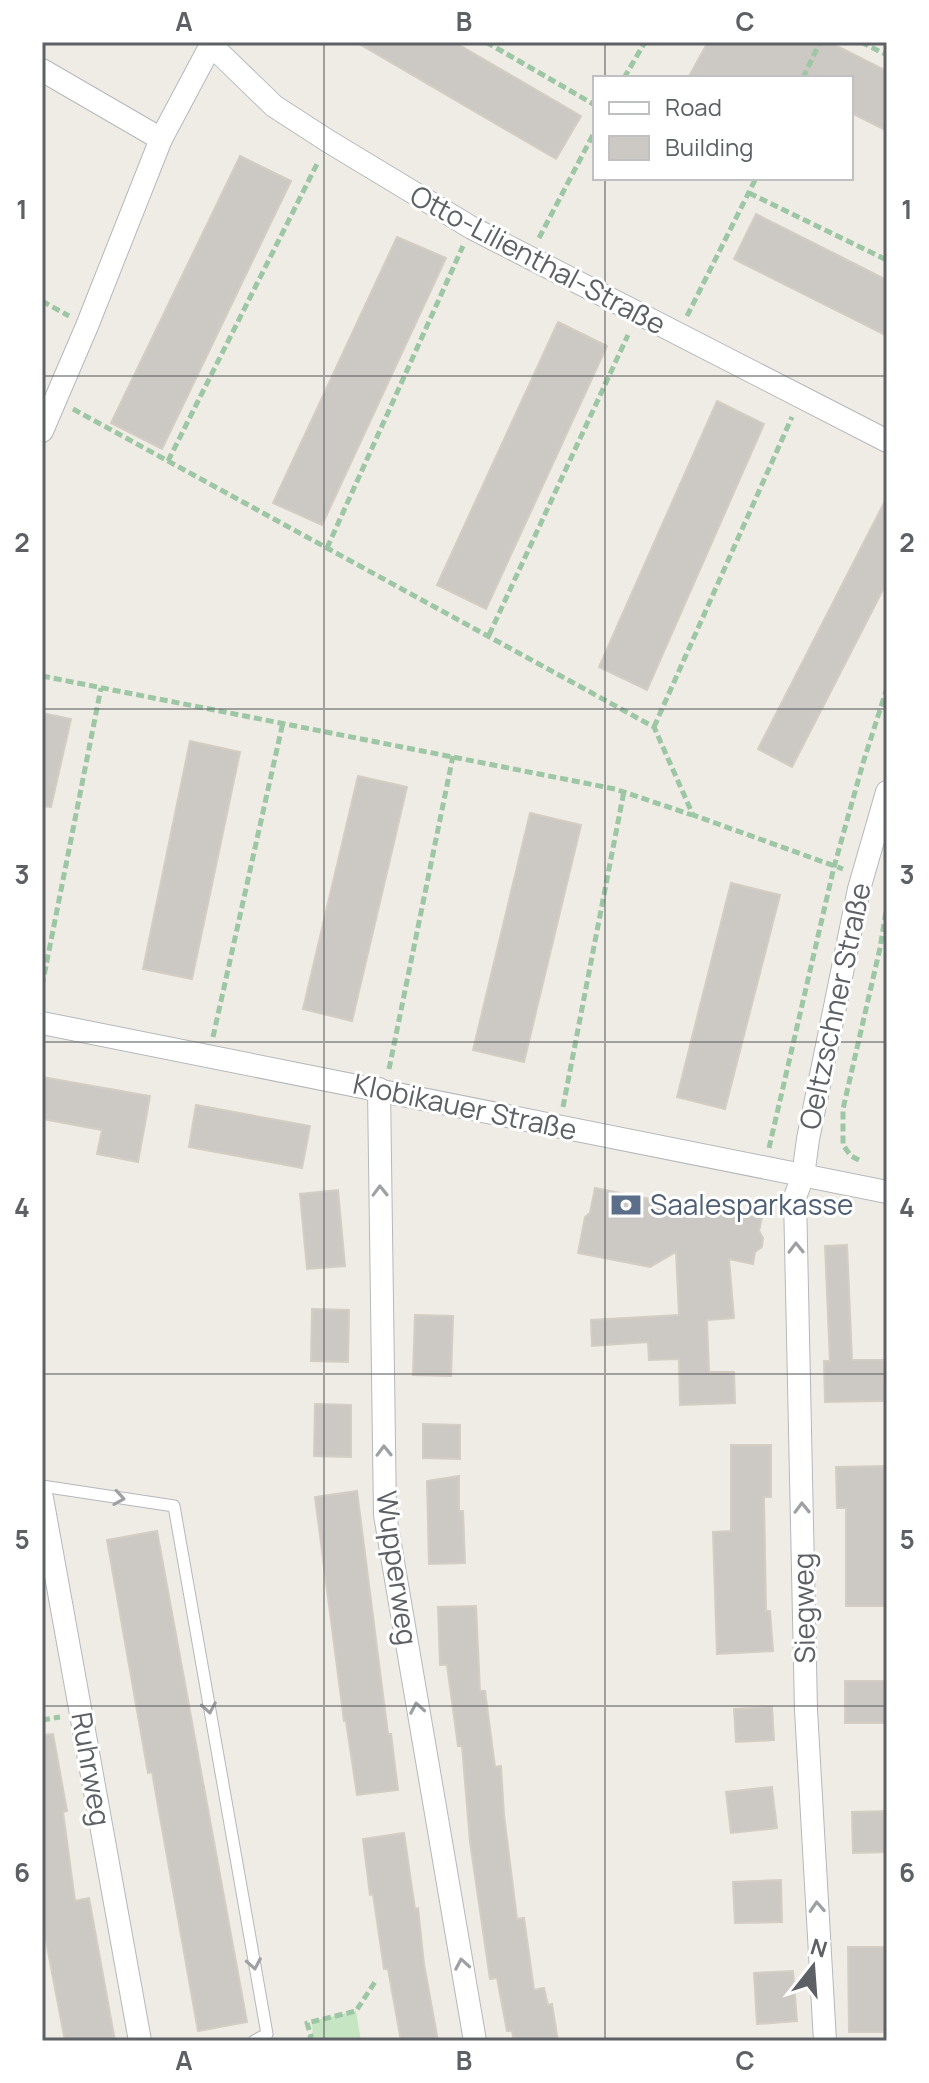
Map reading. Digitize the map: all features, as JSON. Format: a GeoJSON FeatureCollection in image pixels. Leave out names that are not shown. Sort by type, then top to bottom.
{"type":"FeatureCollection","features":[{"type":"Feature","properties":{"kind":"street","name":"Otto-Lilienthal-Straße"},"geometry":{"type":"LineString","coordinates":[[42,431],[161,139],[212,44],[274,106],[472,228],[887,441]]}},
{"type":"Feature","properties":{"kind":"street"},"geometry":{"type":"LineString","coordinates":[[42,70],[161,139]]}},
{"type":"Feature","properties":{"kind":"street","name":"Oeltzschner Straße"},"geometry":{"type":"LineString","coordinates":[[803,1176],[863,872],[887,792]]}},
{"type":"Feature","properties":{"kind":"street","name":"Klobikauer Straße"},"geometry":{"type":"LineString","coordinates":[[42,1023],[887,1192]]}},
{"type":"Feature","properties":{"kind":"street","name":"Wupperweg"},"geometry":{"type":"LineString","coordinates":[[379,1089],[385,1515],[475,2041]]}},
{"type":"Feature","properties":{"kind":"street","name":"Siegweg"},"geometry":{"type":"LineString","coordinates":[[803,1176],[795,1197],[806,1695],[825,2041]]}},
{"type":"Feature","properties":{"kind":"street","name":"Ruhrweg"},"geometry":{"type":"LineString","coordinates":[[42,1498],[140,2041]]}},
{"type":"Feature","properties":{"kind":"lane"},"geometry":{"type":"LineString","coordinates":[[42,1486],[174,1506],[267,2034],[254,2041]]}},
{"type":"Feature","properties":{"kind":"path"},"geometry":{"type":"LineString","coordinates":[[486,42],[593,104]]}},
{"type":"Feature","properties":{"kind":"path"},"geometry":{"type":"LineString","coordinates":[[625,76],[645,42]]}},
{"type":"Feature","properties":{"kind":"path"},"geometry":{"type":"LineString","coordinates":[[804,76],[820,42]]}},
{"type":"Feature","properties":{"kind":"path"},"geometry":{"type":"LineString","coordinates":[[861,42],[887,55]]}},
{"type":"Feature","properties":{"kind":"path"},"geometry":{"type":"LineString","coordinates":[[529,257],[593,135]]}},
{"type":"Feature","properties":{"kind":"path"},"geometry":{"type":"LineString","coordinates":[[168,461],[328,141]]}},
{"type":"Feature","properties":{"kind":"path"},"geometry":{"type":"LineString","coordinates":[[678,335],[755,180]]}},
{"type":"Feature","properties":{"kind":"path"},"geometry":{"type":"LineString","coordinates":[[749,193],[887,260]]}},
{"type":"Feature","properties":{"kind":"path"},"geometry":{"type":"LineString","coordinates":[[327,548],[472,228]]}},
{"type":"Feature","properties":{"kind":"path"},"geometry":{"type":"LineString","coordinates":[[489,635],[638,314]]}},
{"type":"Feature","properties":{"kind":"path"},"geometry":{"type":"LineString","coordinates":[[55,399],[654,727],[693,815]]}},
{"type":"Feature","properties":{"kind":"path"},"geometry":{"type":"LineString","coordinates":[[654,727],[800,399]]}},
{"type":"Feature","properties":{"kind":"path"},"geometry":{"type":"LineString","coordinates":[[42,676],[624,791],[834,867],[863,872]]}},
{"type":"Feature","properties":{"kind":"path"},"geometry":{"type":"LineString","coordinates":[[42,986],[101,688]]}},
{"type":"Feature","properties":{"kind":"path"},"geometry":{"type":"LineString","coordinates":[[764,1168],[834,867],[887,688]]}},
{"type":"Feature","properties":{"kind":"path"},"geometry":{"type":"LineString","coordinates":[[209,1057],[283,722]]}},
{"type":"Feature","properties":{"kind":"path"},"geometry":{"type":"LineString","coordinates":[[379,1089],[388,1075],[453,756]]}},
{"type":"Feature","properties":{"kind":"path"},"geometry":{"type":"LineString","coordinates":[[559,1127],[624,791]]}},
{"type":"Feature","properties":{"kind":"path"},"geometry":{"type":"LineString","coordinates":[[851,1156],[843,1145],[845,1099],[887,906]]}},
{"type":"Feature","properties":{"kind":"path"},"geometry":{"type":"LineString","coordinates":[[308,2041],[311,2036],[307,2023],[356,2011],[375,1982]]}},
{"type":"Feature","properties":{"kind":"green space"},"geometry":{"type":"Polygon","coordinates":[[[356,2011],[361,2041],[313,2041],[312,2021],[356,2011]]]}},
{"type":"Feature","properties":{"kind":"building"},"geometry":{"type":"Polygon","coordinates":[[[356,42],[454,42],[581,116],[556,159],[356,42]]]}},
{"type":"Feature","properties":{"kind":"building"},"geometry":{"type":"Polygon","coordinates":[[[708,42],[829,42],[887,71],[887,131],[853,114],[853,76],[689,76],[708,42]]]}},
{"type":"Feature","properties":{"kind":"building"},"geometry":{"type":"Polygon","coordinates":[[[240,156],[291,181],[162,449],[111,423],[240,156]]]}},
{"type":"Feature","properties":{"kind":"building"},"geometry":{"type":"Polygon","coordinates":[[[756,214],[887,280],[887,336],[734,259],[756,214]]]}},
{"type":"Feature","properties":{"kind":"building"},"geometry":{"type":"Polygon","coordinates":[[[397,237],[446,258],[322,525],[273,503],[397,237]]]}},
{"type":"Feature","properties":{"kind":"building"},"geometry":{"type":"Polygon","coordinates":[[[558,322],[607,346],[486,609],[437,585],[558,322]]]}},
{"type":"Feature","properties":{"kind":"building"},"geometry":{"type":"Polygon","coordinates":[[[717,401],[764,424],[647,690],[599,667],[717,401]]]}},
{"type":"Feature","properties":{"kind":"building"},"geometry":{"type":"Polygon","coordinates":[[[887,497],[887,582],[792,767],[758,749],[887,497]]]}},
{"type":"Feature","properties":{"kind":"building"},"geometry":{"type":"Polygon","coordinates":[[[42,713],[71,719],[51,807],[42,806],[42,713]]]}},
{"type":"Feature","properties":{"kind":"building"},"geometry":{"type":"Polygon","coordinates":[[[190,741],[240,752],[192,979],[143,969],[190,741]]]}},
{"type":"Feature","properties":{"kind":"building"},"geometry":{"type":"Polygon","coordinates":[[[358,776],[407,787],[352,1021],[303,1009],[358,776]]]}},
{"type":"Feature","properties":{"kind":"building"},"geometry":{"type":"Polygon","coordinates":[[[530,813],[581,825],[524,1062],[473,1050],[530,813]]]}},
{"type":"Feature","properties":{"kind":"building"},"geometry":{"type":"Polygon","coordinates":[[[731,883],[780,895],[725,1109],[677,1097],[731,883]]]}},
{"type":"Feature","properties":{"kind":"building"},"geometry":{"type":"Polygon","coordinates":[[[42,1077],[150,1096],[138,1162],[97,1154],[102,1130],[42,1119],[42,1077]]]}},
{"type":"Feature","properties":{"kind":"building"},"geometry":{"type":"Polygon","coordinates":[[[196,1105],[310,1126],[302,1168],[189,1147],[196,1105]]]}},
{"type":"Feature","properties":{"kind":"building"},"geometry":{"type":"Polygon","coordinates":[[[595,1188],[690,1207],[691,1202],[762,1217],[759,1231],[763,1238],[762,1247],[755,1252],[753,1264],[729,1259],[734,1318],[707,1320],[709,1372],[734,1372],[735,1403],[680,1405],[679,1359],[649,1360],[648,1342],[592,1346],[591,1320],[679,1315],[676,1252],[650,1267],[578,1253],[595,1188]]]}},
{"type":"Feature","properties":{"kind":"building"},"geometry":{"type":"Polygon","coordinates":[[[338,1190],[345,1266],[307,1269],[300,1194],[338,1190]]]}},
{"type":"Feature","properties":{"kind":"building"},"geometry":{"type":"Polygon","coordinates":[[[847,1245],[852,1360],[883,1360],[884,1401],[825,1402],[824,1361],[830,1361],[825,1246],[847,1245]]]}},
{"type":"Feature","properties":{"kind":"building"},"geometry":{"type":"Polygon","coordinates":[[[312,1309],[349,1310],[348,1362],[311,1361],[312,1309]]]}},
{"type":"Feature","properties":{"kind":"building"},"geometry":{"type":"Polygon","coordinates":[[[415,1315],[453,1316],[451,1376],[413,1375],[415,1315]]]}},
{"type":"Feature","properties":{"kind":"building"},"geometry":{"type":"Polygon","coordinates":[[[315,1404],[351,1405],[351,1457],[314,1456],[315,1404]]]}},
{"type":"Feature","properties":{"kind":"building"},"geometry":{"type":"Polygon","coordinates":[[[423,1424],[460,1425],[460,1459],[423,1458],[423,1424]]]}},
{"type":"Feature","properties":{"kind":"building"},"geometry":{"type":"Polygon","coordinates":[[[731,1445],[771,1445],[771,1497],[764,1497],[766,1611],[770,1611],[773,1651],[717,1654],[713,1532],[731,1531],[731,1445]]]}},
{"type":"Feature","properties":{"kind":"building"},"geometry":{"type":"Polygon","coordinates":[[[885,1466],[887,1606],[846,1606],[846,1508],[837,1508],[836,1467],[885,1466]]]}},
{"type":"Feature","properties":{"kind":"building"},"geometry":{"type":"Polygon","coordinates":[[[459,1476],[459,1511],[463,1511],[465,1563],[429,1564],[427,1481],[459,1476]]]}},
{"type":"Feature","properties":{"kind":"building"},"geometry":{"type":"Polygon","coordinates":[[[357,1491],[398,1790],[357,1795],[344,1721],[315,1497],[357,1491]]]}},
{"type":"Feature","properties":{"kind":"building"},"geometry":{"type":"Polygon","coordinates":[[[157,1531],[247,2022],[198,2031],[107,1540],[157,1531]]]}},
{"type":"Feature","properties":{"kind":"building"},"geometry":{"type":"Polygon","coordinates":[[[476,1606],[480,1691],[485,1691],[495,1767],[501,1766],[517,1919],[524,1918],[534,1990],[544,1988],[548,2005],[552,2004],[558,2041],[514,2041],[512,2031],[507,2031],[497,1978],[490,1979],[470,1842],[462,1746],[458,1746],[447,1665],[440,1665],[438,1607],[476,1606]]]}},
{"type":"Feature","properties":{"kind":"building"},"geometry":{"type":"Polygon","coordinates":[[[845,1681],[887,1681],[887,1723],[845,1723],[845,1681]]]}},
{"type":"Feature","properties":{"kind":"building"},"geometry":{"type":"Polygon","coordinates":[[[772,1707],[774,1740],[736,1742],[734,1709],[772,1707]]]}},
{"type":"Feature","properties":{"kind":"building"},"geometry":{"type":"Polygon","coordinates":[[[53,1734],[67,1811],[63,1812],[75,1901],[89,1898],[115,2041],[65,2041],[42,1920],[42,1735],[53,1734]]]}},
{"type":"Feature","properties":{"kind":"building"},"geometry":{"type":"Polygon","coordinates":[[[772,1787],[777,1828],[731,1833],[726,1792],[772,1787]]]}},
{"type":"Feature","properties":{"kind":"building"},"geometry":{"type":"Polygon","coordinates":[[[887,1811],[887,1852],[853,1853],[852,1812],[887,1811]]]}},
{"type":"Feature","properties":{"kind":"building"},"geometry":{"type":"Polygon","coordinates":[[[404,1833],[438,2041],[401,2041],[388,1969],[384,1969],[373,1894],[370,1895],[363,1839],[404,1833]]]}},
{"type":"Feature","properties":{"kind":"building"},"geometry":{"type":"Polygon","coordinates":[[[781,1880],[782,1922],[735,1923],[733,1882],[781,1880]]]}},
{"type":"Feature","properties":{"kind":"building"},"geometry":{"type":"Polygon","coordinates":[[[848,1947],[887,1947],[887,2032],[849,2032],[848,1947]]]}},
{"type":"Feature","properties":{"kind":"building"},"geometry":{"type":"Polygon","coordinates":[[[793,1971],[797,2021],[757,2024],[754,1973],[793,1971]]]}},
{"type":"Feature","properties":{"kind":"place","name":"Saalesparkasse"},"geometry":{"type":"Point","coordinates":[626,1205]}}]}
